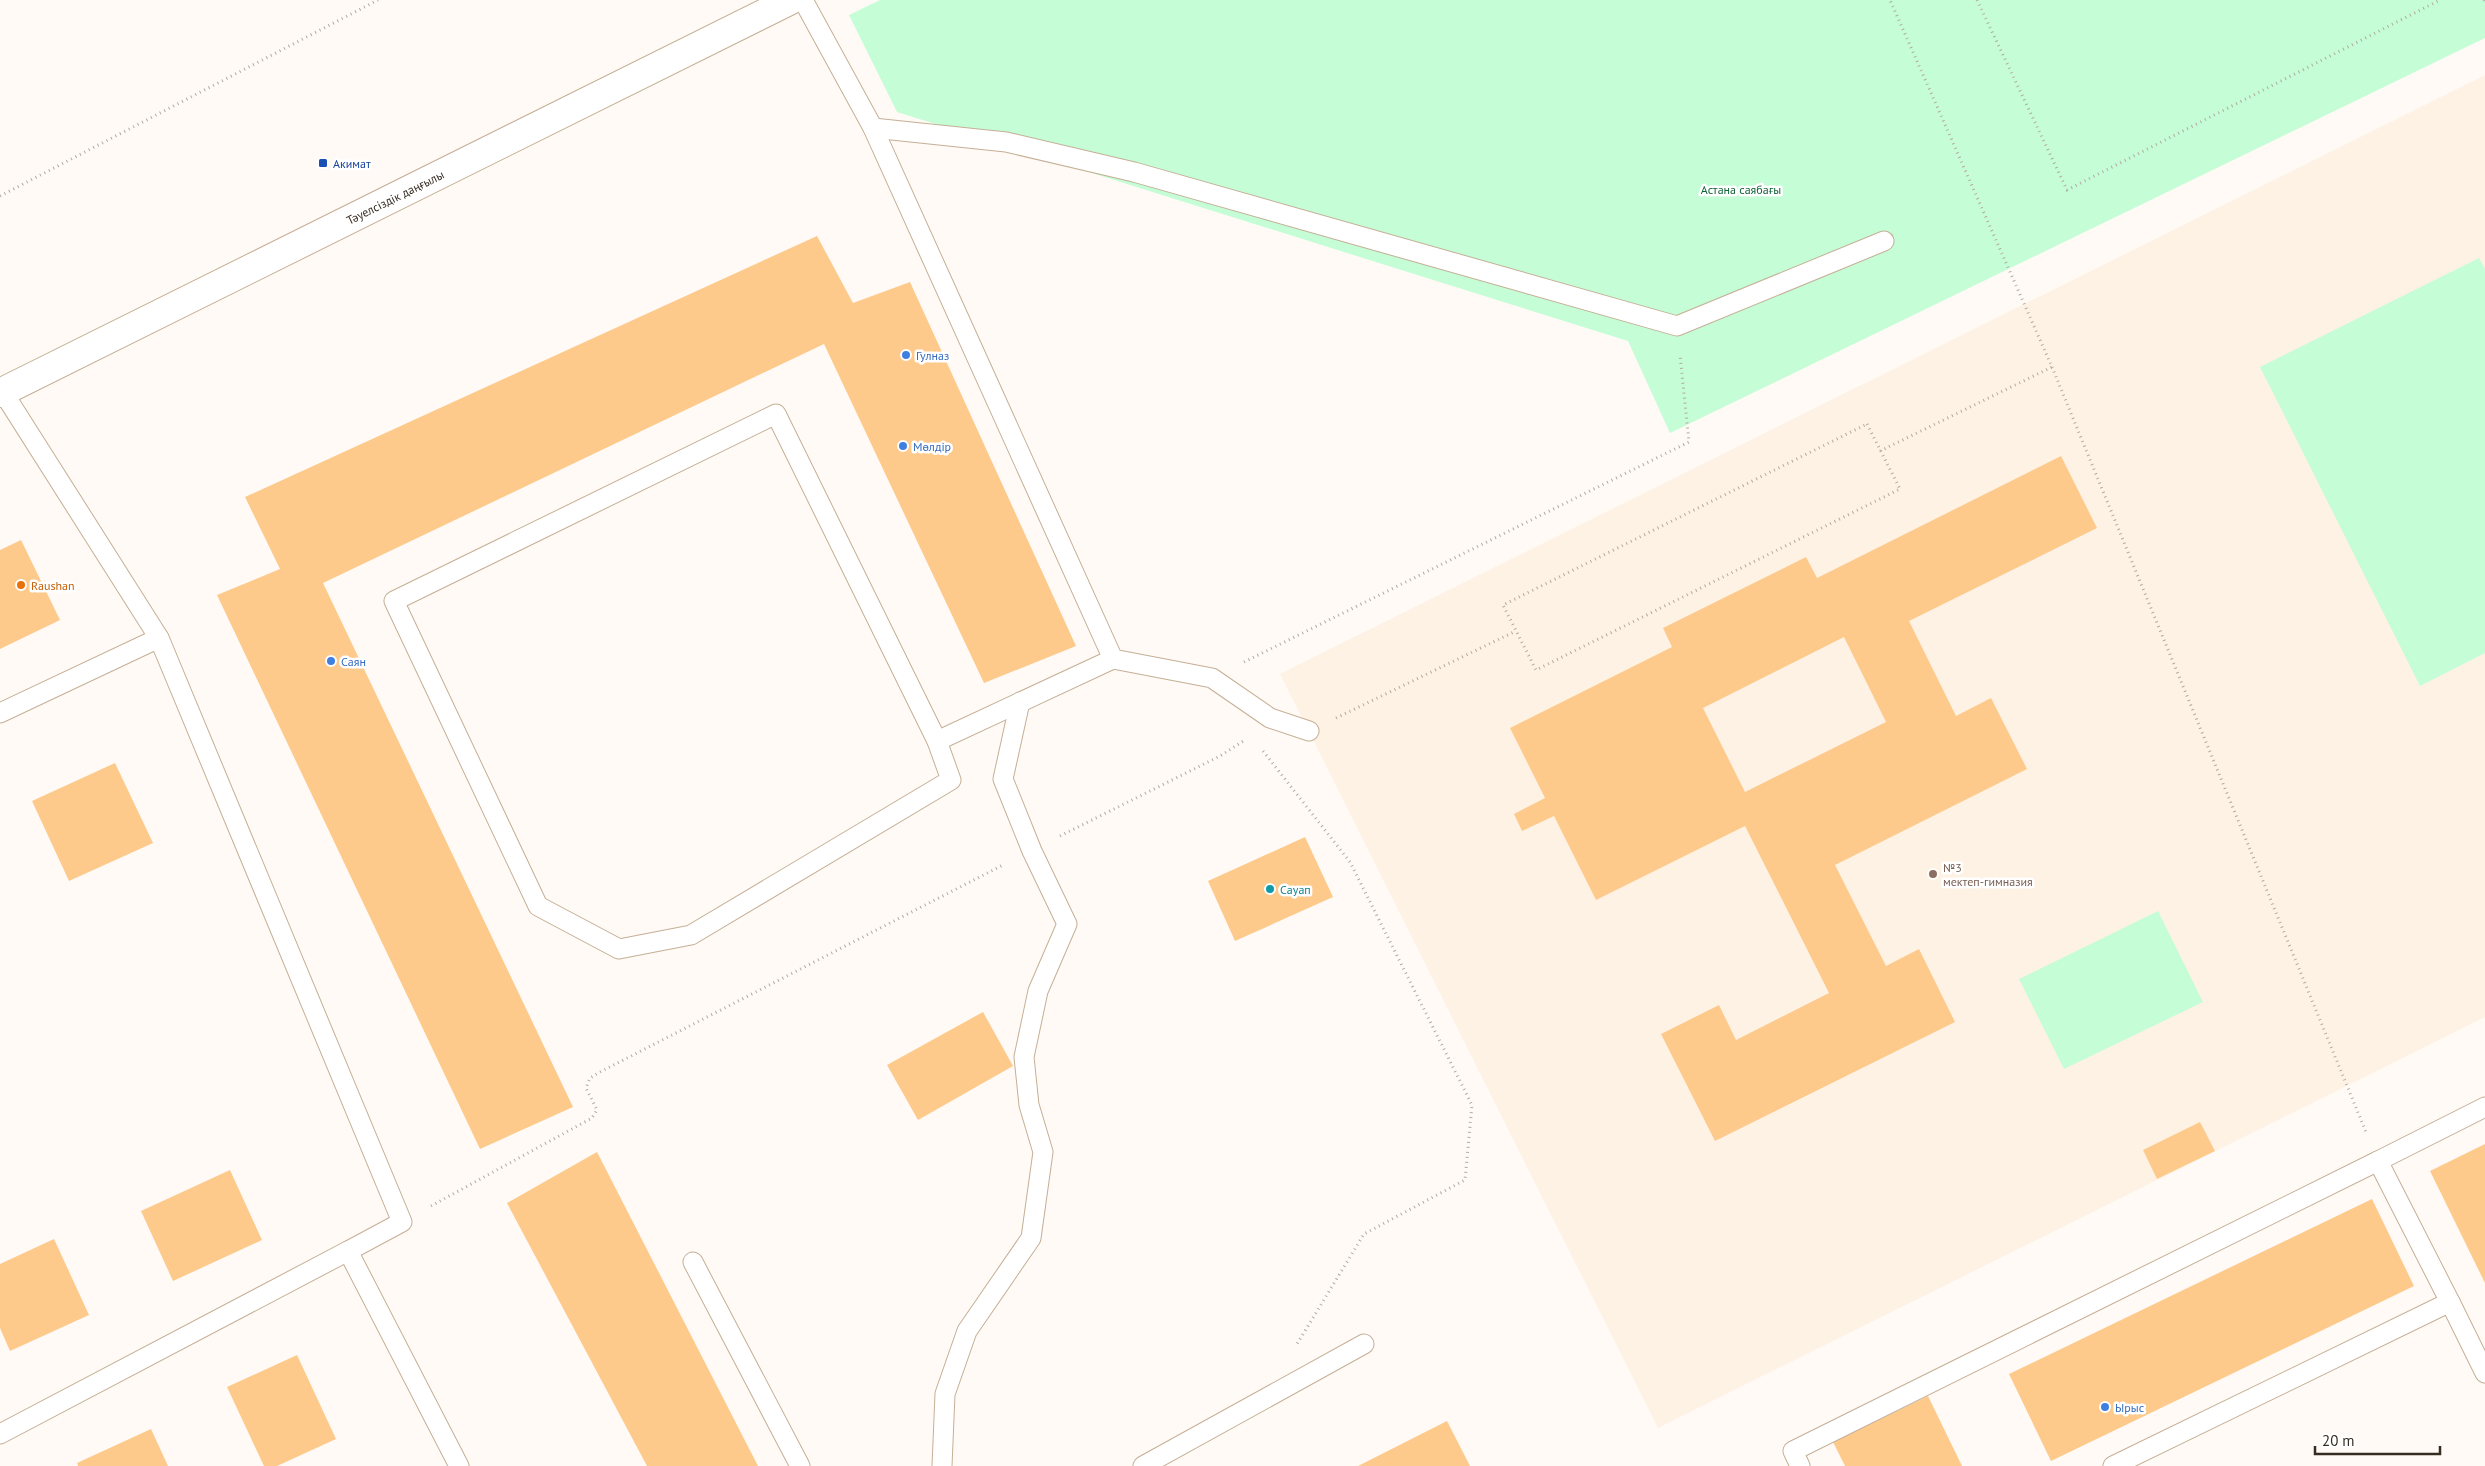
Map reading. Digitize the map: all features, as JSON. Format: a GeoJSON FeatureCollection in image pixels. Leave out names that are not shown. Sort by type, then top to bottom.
{"type":"FeatureCollection","features":[{"type":"Feature","properties":{"kind":"street","name":"Тәуелсіздік даңғылы"},"geometry":{"type":"LineString","coordinates":[[1,393],[776,4]]}},
{"type":"Feature","properties":{"kind":"lane"},"geometry":{"type":"LineString","coordinates":[[803,0],[873,128],[1113,659]]}},
{"type":"Feature","properties":{"kind":"lane"},"geometry":{"type":"LineString","coordinates":[[873,128],[1006,142],[1134,172],[1676,326],[1884,241]]}},
{"type":"Feature","properties":{"kind":"lane"},"geometry":{"type":"LineString","coordinates":[[0,1434],[402,1222],[159,638],[1,393]]}},
{"type":"Feature","properties":{"kind":"lane"},"geometry":{"type":"LineString","coordinates":[[776,414],[938,741],[951,780],[691,935],[619,949],[538,906],[394,601],[776,414]]}},
{"type":"Feature","properties":{"kind":"lane"},"geometry":{"type":"LineString","coordinates":[[0,713],[159,638]]}},
{"type":"Feature","properties":{"kind":"lane"},"geometry":{"type":"LineString","coordinates":[[938,741],[1113,659],[1212,678],[1270,718],[1309,731]]}},
{"type":"Feature","properties":{"kind":"lane"},"geometry":{"type":"LineString","coordinates":[[942,1466],[945,1394],[967,1331],[1031,1238],[1043,1152],[1029,1105],[1024,1057],[1038,991],[1067,924],[1032,851],[1003,779],[1020,702]]}},
{"type":"Feature","properties":{"kind":"lane"},"geometry":{"type":"LineString","coordinates":[[1800,1466],[1792,1451],[2485,1107]]}},
{"type":"Feature","properties":{"kind":"lane"},"geometry":{"type":"LineString","coordinates":[[2378,1161],[2485,1373]]}},
{"type":"Feature","properties":{"kind":"lane"},"geometry":{"type":"LineString","coordinates":[[348,1251],[459,1466]]}},
{"type":"Feature","properties":{"kind":"lane"},"geometry":{"type":"LineString","coordinates":[[693,1262],[800,1466]]}},
{"type":"Feature","properties":{"kind":"lane"},"geometry":{"type":"LineString","coordinates":[[2113,1466],[2450,1302]]}},
{"type":"Feature","properties":{"kind":"lane"},"geometry":{"type":"LineString","coordinates":[[1143,1466],[1364,1344]]}},
{"type":"Feature","properties":{"kind":"path"},"geometry":{"type":"LineString","coordinates":[[0,196],[378,0]]}},
{"type":"Feature","properties":{"kind":"path"},"geometry":{"type":"LineString","coordinates":[[1890,0],[2052,367],[2378,1161]]}},
{"type":"Feature","properties":{"kind":"path"},"geometry":{"type":"LineString","coordinates":[[1976,0],[2068,190],[2440,0]]}},
{"type":"Feature","properties":{"kind":"path"},"geometry":{"type":"LineString","coordinates":[[1212,678],[1689,442],[1676,326]]}},
{"type":"Feature","properties":{"kind":"path"},"geometry":{"type":"LineString","coordinates":[[1880,451],[2052,367]]}},
{"type":"Feature","properties":{"kind":"path"},"geometry":{"type":"LineString","coordinates":[[1867,424],[1880,451],[1900,489],[1536,670],[1503,605],[1867,424]]}},
{"type":"Feature","properties":{"kind":"path"},"geometry":{"type":"LineString","coordinates":[[1309,731],[1516,631]]}},
{"type":"Feature","properties":{"kind":"path"},"geometry":{"type":"LineString","coordinates":[[402,1222],[592,1118],[597,1110],[586,1088],[590,1078],[600,1072],[1220,756],[1251,736],[1270,718]]}},
{"type":"Feature","properties":{"kind":"path"},"geometry":{"type":"LineString","coordinates":[[1251,736],[1350,862],[1472,1105],[1465,1180],[1364,1234],[1294,1348]]}},
{"type":"Feature","properties":{"kind":"shaded area","name":"№3 мектеп-гимназия"},"geometry":{"type":"Polygon","coordinates":[[[2485,75],[2485,1017],[1658,1428],[1280,674],[2485,75]]]}},
{"type":"Feature","properties":{"kind":"green space","name":"Астана саябағы"},"geometry":{"type":"Polygon","coordinates":[[[880,0],[2485,0],[2485,38],[1670,433],[1628,341],[897,112],[849,15],[880,0]]]}},
{"type":"Feature","properties":{"kind":"green space"},"geometry":{"type":"Polygon","coordinates":[[[2479,258],[2485,269],[2485,653],[2420,686],[2260,367],[2479,258]]]}},
{"type":"Feature","properties":{"kind":"green space"},"geometry":{"type":"Polygon","coordinates":[[[2158,911],[2203,1002],[2064,1069],[2019,979],[2158,911]]]}},
{"type":"Feature","properties":{"kind":"building"},"geometry":{"type":"Polygon","coordinates":[[[817,236],[853,303],[910,282],[1076,646],[984,683],[824,344],[323,583],[573,1107],[480,1149],[217,595],[280,569],[245,497],[817,236]]]}},
{"type":"Feature","properties":{"kind":"building"},"geometry":{"type":"Polygon","coordinates":[[[2061,456],[2097,528],[1909,621],[1956,716],[1991,698],[2027,769],[1835,865],[1886,966],[1919,949],[1955,1022],[1715,1141],[1661,1034],[1719,1005],[1736,1040],[1829,993],[1745,826],[1596,900],[1554,816],[1522,831],[1514,814],[1545,798],[1510,728],[1672,647],[1663,628],[1806,557],[1817,578],[2061,456]],[[1844,637],[1703,708],[1745,792],[1886,722],[1844,637]]]}},
{"type":"Feature","properties":{"kind":"building","name":"Raushan"},"geometry":{"type":"Polygon","coordinates":[[[21,540],[60,620],[0,649],[0,550],[21,540]]]}},
{"type":"Feature","properties":{"kind":"building"},"geometry":{"type":"Polygon","coordinates":[[[115,763],[153,843],[69,881],[32,801],[115,763]]]}},
{"type":"Feature","properties":{"kind":"building","name":"Сауап"},"geometry":{"type":"Polygon","coordinates":[[[1305,837],[1333,897],[1235,941],[1208,881],[1305,837]]]}},
{"type":"Feature","properties":{"kind":"building"},"geometry":{"type":"Polygon","coordinates":[[[983,1012],[1013,1066],[918,1120],[887,1065],[983,1012]]]}},
{"type":"Feature","properties":{"kind":"building"},"geometry":{"type":"Polygon","coordinates":[[[2200,1122],[2215,1151],[2157,1179],[2143,1150],[2200,1122]]]}},
{"type":"Feature","properties":{"kind":"building"},"geometry":{"type":"Polygon","coordinates":[[[2485,1144],[2485,1283],[2430,1171],[2485,1144]]]}},
{"type":"Feature","properties":{"kind":"building"},"geometry":{"type":"Polygon","coordinates":[[[597,1152],[758,1466],[647,1466],[507,1203],[597,1152]]]}},
{"type":"Feature","properties":{"kind":"building"},"geometry":{"type":"Polygon","coordinates":[[[230,1170],[262,1240],[173,1281],[141,1211],[230,1170]]]}},
{"type":"Feature","properties":{"kind":"building"},"geometry":{"type":"Polygon","coordinates":[[[2372,1199],[2414,1286],[2051,1461],[2009,1374],[2372,1199]]]}},
{"type":"Feature","properties":{"kind":"building"},"geometry":{"type":"Polygon","coordinates":[[[54,1239],[89,1315],[10,1351],[0,1328],[0,1264],[54,1239]]]}},
{"type":"Feature","properties":{"kind":"building"},"geometry":{"type":"Polygon","coordinates":[[[297,1355],[336,1439],[277,1466],[264,1466],[227,1387],[297,1355]]]}},
{"type":"Feature","properties":{"kind":"building"},"geometry":{"type":"Polygon","coordinates":[[[1928,1396],[1962,1466],[1845,1466],[1833,1442],[1928,1396]]]}},
{"type":"Feature","properties":{"kind":"building"},"geometry":{"type":"Polygon","coordinates":[[[1447,1421],[1470,1466],[1358,1466],[1447,1421]]]}},
{"type":"Feature","properties":{"kind":"building"},"geometry":{"type":"Polygon","coordinates":[[[151,1429],[168,1466],[78,1466],[77,1463],[151,1429]]]}},
{"type":"Feature","properties":{"kind":"place","name":"Акимат"},"geometry":{"type":"Point","coordinates":[323,163]}},
{"type":"Feature","properties":{"kind":"place","name":"Гулназ"},"geometry":{"type":"Point","coordinates":[906,355]}},
{"type":"Feature","properties":{"kind":"place","name":"Мөлдір"},"geometry":{"type":"Point","coordinates":[903,446]}},
{"type":"Feature","properties":{"kind":"place","name":"Raushan"},"geometry":{"type":"Point","coordinates":[21,585]}},
{"type":"Feature","properties":{"kind":"place","name":"Саян"},"geometry":{"type":"Point","coordinates":[331,661]}},
{"type":"Feature","properties":{"kind":"place","name":"№3 мектеп-гимназия"},"geometry":{"type":"Point","coordinates":[1933,874]}},
{"type":"Feature","properties":{"kind":"place","name":"Сауап"},"geometry":{"type":"Point","coordinates":[1270,889]}},
{"type":"Feature","properties":{"kind":"place","name":"Ырыс"},"geometry":{"type":"Point","coordinates":[2105,1407]}}]}
